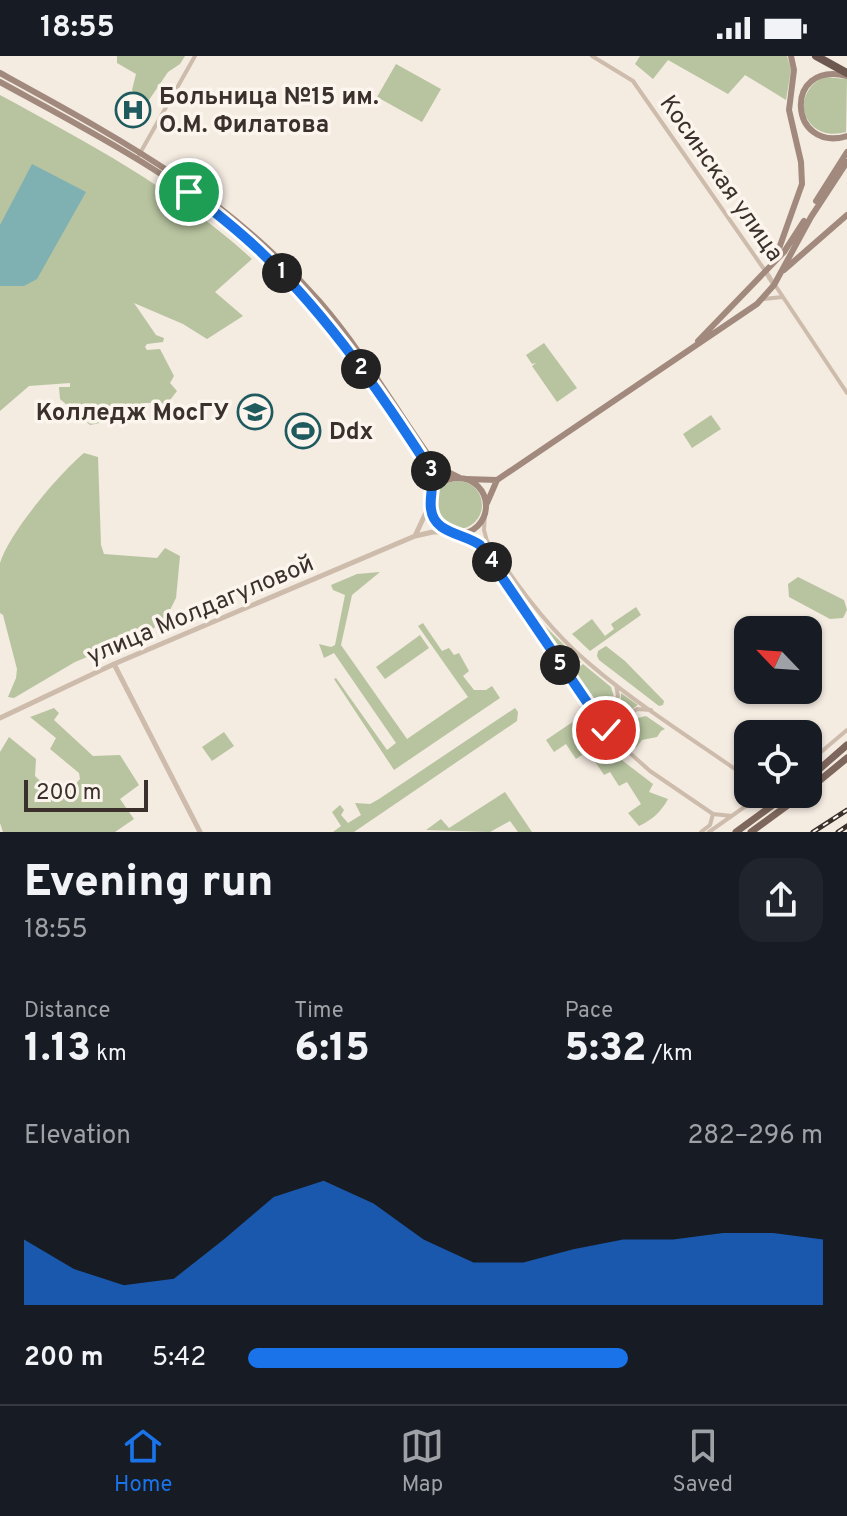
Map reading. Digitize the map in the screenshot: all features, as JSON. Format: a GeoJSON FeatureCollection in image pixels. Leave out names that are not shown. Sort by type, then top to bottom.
{"type":"FeatureCollection","features":[{"type":"Feature","properties":{"kind":"highway"},"geometry":{"type":"LineString","coordinates":[[816,56],[847,74]]}},
{"type":"Feature","properties":{"kind":"main road"},"geometry":{"type":"LineString","coordinates":[[769,269],[787,232],[802,184],[801,162],[789,110],[794,70],[791,56]]}},
{"type":"Feature","properties":{"kind":"main road"},"geometry":{"type":"LineString","coordinates":[[0,73],[203,194],[267,246],[338,330],[431,471],[431,502],[436,522],[452,532],[463,533],[476,527],[497,480],[762,300],[847,162]]}},
{"type":"Feature","properties":{"kind":"main road"},"geometry":{"type":"LineString","coordinates":[[847,74],[832,73],[816,78],[804,90],[800,106],[804,122],[817,134],[835,138],[847,136]]}},
{"type":"Feature","properties":{"kind":"main road"},"geometry":{"type":"LineString","coordinates":[[0,82],[140,155]]}},
{"type":"Feature","properties":{"kind":"main road"},"geometry":{"type":"LineString","coordinates":[[693,347],[792,241],[847,152]]}},
{"type":"Feature","properties":{"kind":"main road"},"geometry":{"type":"LineString","coordinates":[[779,275],[847,215]]}},
{"type":"Feature","properties":{"kind":"main road"},"geometry":{"type":"LineString","coordinates":[[358,359],[436,466],[480,488],[486,509]]}},
{"type":"Feature","properties":{"kind":"main road"},"geometry":{"type":"LineString","coordinates":[[431,502],[444,481],[463,478],[497,480]]}},
{"type":"Feature","properties":{"kind":"main road"},"geometry":{"type":"LineString","coordinates":[[822,767],[847,745]]}},
{"type":"Feature","properties":{"kind":"main road"},"geometry":{"type":"LineString","coordinates":[[822,779],[847,758]]}},
{"type":"Feature","properties":{"kind":"main road"},"geometry":{"type":"LineString","coordinates":[[736,832],[769,808]]}},
{"type":"Feature","properties":{"kind":"main road"},"geometry":{"type":"LineString","coordinates":[[751,832],[784,808]]}},
{"type":"Feature","properties":{"kind":"street"},"geometry":{"type":"LineString","coordinates":[[140,155],[195,56]]}},
{"type":"Feature","properties":{"kind":"street","name":"Косинская улица"},"geometry":{"type":"LineString","coordinates":[[592,56],[633,81],[769,269],[774,285],[847,393]]}},
{"type":"Feature","properties":{"kind":"street","name":"Косинская улица"},"geometry":{"type":"LineString","coordinates":[[762,300],[782,297]]}},
{"type":"Feature","properties":{"kind":"street"},"geometry":{"type":"LineString","coordinates":[[717,323],[717,328],[722,330]]}},
{"type":"Feature","properties":{"kind":"street"},"geometry":{"type":"LineString","coordinates":[[415,536],[431,502]]}},
{"type":"Feature","properties":{"kind":"street"},"geometry":{"type":"LineString","coordinates":[[486,509],[484,530],[487,541],[532,604],[574,650],[734,768]]}},
{"type":"Feature","properties":{"kind":"street"},"geometry":{"type":"LineString","coordinates":[[452,532],[480,545],[589,708],[622,748],[713,814],[732,816]]}},
{"type":"Feature","properties":{"kind":"street","name":"улица Молдагуловой"},"geometry":{"type":"LineString","coordinates":[[0,718],[114,664],[415,536],[452,532]]}},
{"type":"Feature","properties":{"kind":"street"},"geometry":{"type":"LineString","coordinates":[[114,664],[200,832]]}},
{"type":"Feature","properties":{"kind":"street"},"geometry":{"type":"LineString","coordinates":[[589,708],[599,712],[612,708],[618,691],[612,681]]}},
{"type":"Feature","properties":{"kind":"street"},"geometry":{"type":"LineString","coordinates":[[622,748],[620,728],[631,712],[643,708],[660,715]]}},
{"type":"Feature","properties":{"kind":"street"},"geometry":{"type":"LineString","coordinates":[[822,751],[847,730]]}},
{"type":"Feature","properties":{"kind":"street"},"geometry":{"type":"LineString","coordinates":[[701,832],[743,808]]}},
{"type":"Feature","properties":{"kind":"street"},"geometry":{"type":"LineString","coordinates":[[708,830],[713,814]]}},
{"type":"Feature","properties":{"kind":"green space"},"geometry":{"type":"Polygon","coordinates":[[[117,56],[185,56],[168,72],[149,100],[139,99],[132,90],[136,74],[117,63],[117,56]]]}},
{"type":"Feature","properties":{"kind":"green space"},"geometry":{"type":"Polygon","coordinates":[[[640,56],[787,56],[791,70],[786,100],[745,75],[728,94],[668,60],[653,79],[635,64],[640,56]]]}},
{"type":"Feature","properties":{"kind":"green space"},"geometry":{"type":"Polygon","coordinates":[[[396,64],[441,89],[422,122],[377,97],[396,64]]]}},
{"type":"Feature","properties":{"kind":"green space"},"geometry":{"type":"Polygon","coordinates":[[[823,77],[847,79],[846,132],[832,134],[820,131],[806,116],[806,96],[823,77]]]}},
{"type":"Feature","properties":{"kind":"green space"},"geometry":{"type":"Polygon","coordinates":[[[0,95],[163,189],[252,259],[215,292],[243,316],[207,339],[183,324],[134,303],[156,335],[164,338],[163,342],[145,347],[147,350],[160,349],[174,376],[170,383],[177,391],[167,404],[141,403],[90,425],[60,399],[59,387],[70,387],[70,383],[29,386],[0,411],[0,95]]]}},
{"type":"Feature","properties":{"kind":"green space"},"geometry":{"type":"Polygon","coordinates":[[[544,343],[577,388],[557,402],[532,366],[536,363],[532,364],[526,355],[544,343]]]}},
{"type":"Feature","properties":{"kind":"green space"},"geometry":{"type":"Polygon","coordinates":[[[711,415],[721,429],[692,448],[683,434],[711,415]]]}},
{"type":"Feature","properties":{"kind":"green space"},"geometry":{"type":"Polygon","coordinates":[[[84,453],[98,457],[101,545],[104,554],[157,558],[165,548],[180,556],[176,598],[165,620],[150,631],[75,662],[14,698],[8,697],[17,669],[0,613],[0,563],[13,536],[36,505],[84,453]]]}},
{"type":"Feature","properties":{"kind":"green space"},"geometry":{"type":"Polygon","coordinates":[[[458,481],[475,488],[482,505],[475,522],[458,529],[441,522],[434,505],[441,488],[458,481]]]}},
{"type":"Feature","properties":{"kind":"green space"},"geometry":{"type":"Polygon","coordinates":[[[380,572],[352,595],[341,645],[407,739],[468,697],[418,626],[423,623],[442,651],[449,648],[454,655],[459,653],[469,671],[463,676],[474,690],[486,690],[492,686],[500,698],[394,770],[334,679],[387,750],[396,743],[334,653],[324,658],[319,644],[335,645],[345,595],[333,590],[331,585],[357,574],[380,572]]]}},
{"type":"Feature","properties":{"kind":"green space"},"geometry":{"type":"Polygon","coordinates":[[[798,577],[844,600],[847,610],[843,618],[830,619],[789,597],[788,584],[798,577]]]}},
{"type":"Feature","properties":{"kind":"green space"},"geometry":{"type":"Polygon","coordinates":[[[636,607],[641,615],[590,651],[572,634],[592,619],[605,636],[614,629],[611,624],[636,607]]]}},
{"type":"Feature","properties":{"kind":"green space"},"geometry":{"type":"Polygon","coordinates":[[[531,615],[581,662],[569,672],[531,615]]]}},
{"type":"Feature","properties":{"kind":"green space"},"geometry":{"type":"Polygon","coordinates":[[[420,635],[429,648],[385,679],[376,667],[420,635]]]}},
{"type":"Feature","properties":{"kind":"green space"},"geometry":{"type":"Polygon","coordinates":[[[606,646],[664,701],[663,705],[659,706],[599,660],[598,651],[606,646]]]}},
{"type":"Feature","properties":{"kind":"green space"},"geometry":{"type":"Polygon","coordinates":[[[583,664],[611,687],[614,697],[610,705],[597,706],[581,693],[570,674],[583,664]]]}},
{"type":"Feature","properties":{"kind":"green space"},"geometry":{"type":"Polygon","coordinates":[[[621,693],[638,705],[621,716],[614,734],[600,717],[616,709],[621,693]]]}},
{"type":"Feature","properties":{"kind":"green space"},"geometry":{"type":"Polygon","coordinates":[[[54,708],[59,713],[54,720],[93,756],[120,755],[139,785],[120,799],[134,819],[115,832],[3,832],[0,823],[0,752],[9,737],[36,759],[35,776],[61,801],[80,779],[79,773],[50,749],[56,738],[30,717],[54,708]]]}},
{"type":"Feature","properties":{"kind":"green space"},"geometry":{"type":"Polygon","coordinates":[[[515,708],[517,721],[354,832],[333,832],[341,826],[332,812],[340,805],[344,810],[341,815],[348,823],[361,815],[355,803],[370,804],[379,799],[515,708]]]}},
{"type":"Feature","properties":{"kind":"green space"},"geometry":{"type":"Polygon","coordinates":[[[583,715],[623,761],[653,784],[649,792],[668,799],[659,812],[644,824],[639,826],[628,813],[641,804],[627,782],[619,786],[610,772],[604,775],[588,751],[576,759],[566,744],[554,752],[546,740],[583,715]]]}},
{"type":"Feature","properties":{"kind":"green space"},"geometry":{"type":"Polygon","coordinates":[[[646,716],[665,729],[657,737],[642,740],[636,748],[628,738],[629,730],[638,718],[646,716]]]}},
{"type":"Feature","properties":{"kind":"green space"},"geometry":{"type":"Polygon","coordinates":[[[224,732],[234,746],[212,761],[202,747],[224,732]]]}},
{"type":"Feature","properties":{"kind":"green space"},"geometry":{"type":"Polygon","coordinates":[[[505,792],[532,832],[518,832],[510,821],[490,832],[426,830],[441,819],[449,828],[505,792]]]}},
{"type":"Feature","properties":{"kind":"water"},"geometry":{"type":"Polygon","coordinates":[[[32,164],[86,192],[37,279],[24,286],[0,286],[0,225],[32,164]]]}},
{"type":"Feature","properties":{"kind":"railway"},"geometry":{"type":"LineString","coordinates":[[813,832],[847,810]]}},
{"type":"Feature","properties":{"kind":"railway"},"geometry":{"type":"LineString","coordinates":[[838,832],[847,826]]}},
{"type":"Feature","properties":{"kind":"place","name":"Больница №15 им. О.М. Филатова"},"geometry":{"type":"Point","coordinates":[133,110]}},
{"type":"Feature","properties":{"kind":"place","name":"Колледж МосГУ"},"geometry":{"type":"Point","coordinates":[255,412]}},
{"type":"Feature","properties":{"kind":"place","name":"Ddx"},"geometry":{"type":"Point","coordinates":[303,431]}},
{"type":"Feature","properties":{"kind":"route"},"geometry":{"type":"LineString","coordinates":[[189,192],[262,253],[320,314],[431,471],[430,504],[436,522],[449,532],[480,545],[606,730]]}}]}
